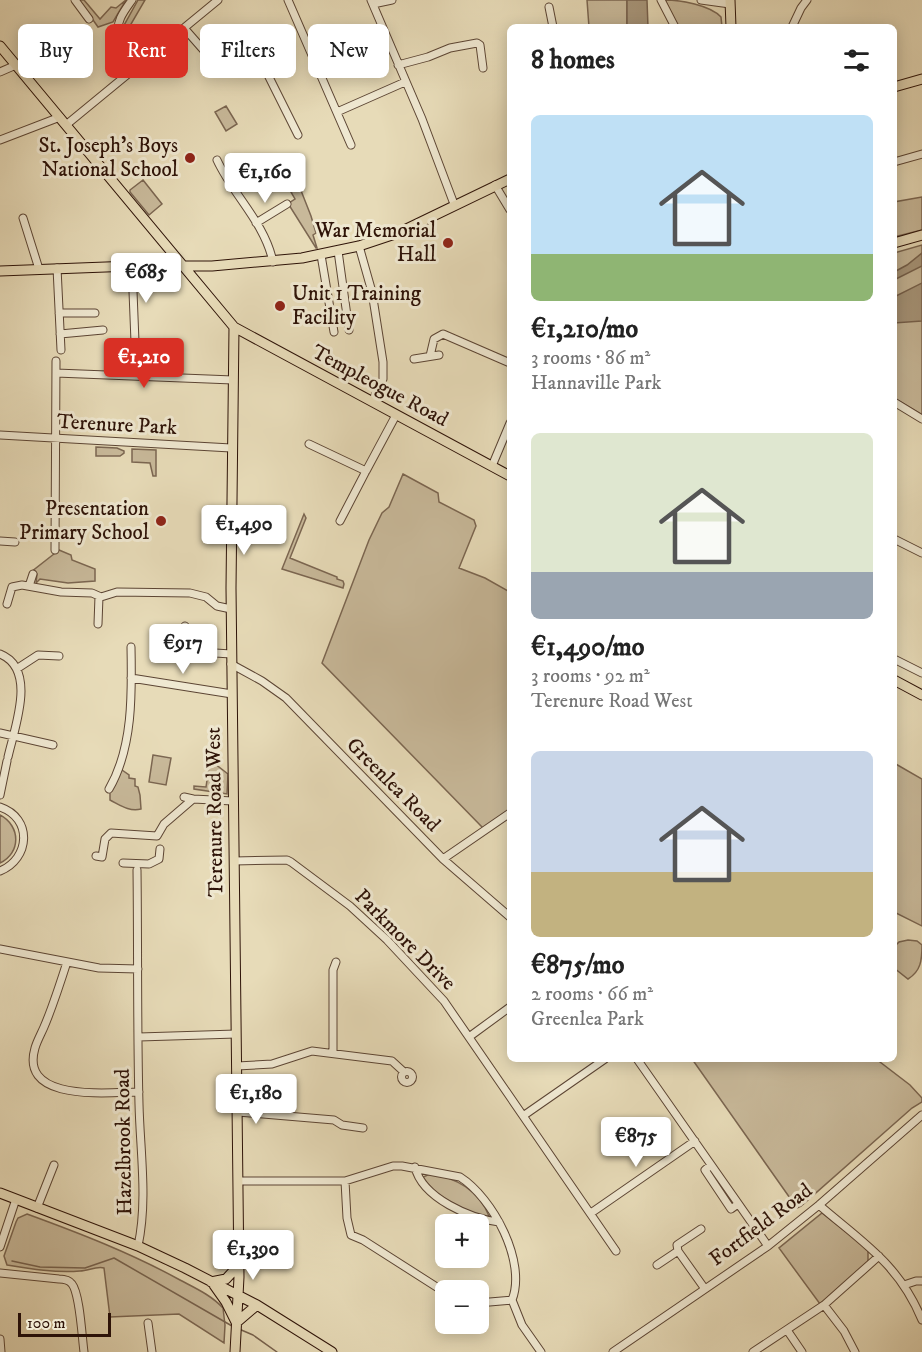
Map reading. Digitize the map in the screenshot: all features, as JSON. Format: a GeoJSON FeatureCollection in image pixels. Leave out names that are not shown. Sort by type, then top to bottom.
{"type":"FeatureCollection","features":[{"type":"Feature","properties":{"kind":"main road"},"geometry":{"type":"LineString","coordinates":[[730,2],[731,24]]}},
{"type":"Feature","properties":{"kind":"main road"},"geometry":{"type":"LineString","coordinates":[[0,46],[234,327]]}},
{"type":"Feature","properties":{"kind":"main road"},"geometry":{"type":"LineString","coordinates":[[897,86],[922,79]]}},
{"type":"Feature","properties":{"kind":"main road"},"geometry":{"type":"LineString","coordinates":[[0,271],[132,266],[212,266],[273,262],[321,255],[398,233],[507,179]]}},
{"type":"Feature","properties":{"kind":"main road"},"geometry":{"type":"LineString","coordinates":[[897,242],[922,236]]}},
{"type":"Feature","properties":{"kind":"main road"},"geometry":{"type":"LineString","coordinates":[[199,285],[204,274],[212,266]]}},
{"type":"Feature","properties":{"kind":"main road","name":"Templeogue Road"},"geometry":{"type":"LineString","coordinates":[[234,327],[507,474]]}},
{"type":"Feature","properties":{"kind":"main road","name":"Terenure Road West"},"geometry":{"type":"LineString","coordinates":[[234,327],[231,448],[231,659],[239,1296],[235,1352]]}},
{"type":"Feature","properties":{"kind":"main road"},"geometry":{"type":"LineString","coordinates":[[897,682],[922,695]]}},
{"type":"Feature","properties":{"kind":"main road"},"geometry":{"type":"LineString","coordinates":[[0,1193],[138,1246],[257,1305],[332,1352]]}},
{"type":"Feature","properties":{"kind":"main road"},"geometry":{"type":"LineString","coordinates":[[211,1282],[226,1279],[238,1266]]}},
{"type":"Feature","properties":{"kind":"main road"},"geometry":{"type":"LineString","coordinates":[[211,1282],[226,1302],[237,1327],[257,1305]]}},
{"type":"Feature","properties":{"kind":"street"},"geometry":{"type":"LineString","coordinates":[[75,0],[89,19]]}},
{"type":"Feature","properties":{"kind":"street"},"geometry":{"type":"LineString","coordinates":[[118,24],[132,0]]}},
{"type":"Feature","properties":{"kind":"street"},"geometry":{"type":"LineString","coordinates":[[188,26],[218,0]]}},
{"type":"Feature","properties":{"kind":"street"},"geometry":{"type":"LineString","coordinates":[[288,0],[351,145]]}},
{"type":"Feature","properties":{"kind":"street"},"geometry":{"type":"LineString","coordinates":[[392,0],[372,2],[422,119],[454,204]]}},
{"type":"Feature","properties":{"kind":"street"},"geometry":{"type":"LineString","coordinates":[[662,0],[674,24]]}},
{"type":"Feature","properties":{"kind":"street"},"geometry":{"type":"LineString","coordinates":[[701,0],[730,2]]}},
{"type":"Feature","properties":{"kind":"street"},"geometry":{"type":"LineString","coordinates":[[793,24],[807,0]]}},
{"type":"Feature","properties":{"kind":"street"},"geometry":{"type":"LineString","coordinates":[[549,7],[552,24]]}},
{"type":"Feature","properties":{"kind":"street"},"geometry":{"type":"LineString","coordinates":[[188,32],[214,62],[248,49],[257,53],[298,135]]}},
{"type":"Feature","properties":{"kind":"street"},"geometry":{"type":"LineString","coordinates":[[398,65],[450,48],[477,43],[480,45],[483,68]]}},
{"type":"Feature","properties":{"kind":"street"},"geometry":{"type":"LineString","coordinates":[[0,72],[16,65]]}},
{"type":"Feature","properties":{"kind":"street"},"geometry":{"type":"LineString","coordinates":[[0,140],[63,121],[120,78]]}},
{"type":"Feature","properties":{"kind":"street"},"geometry":{"type":"LineString","coordinates":[[337,112],[405,82]]}},
{"type":"Feature","properties":{"kind":"street"},"geometry":{"type":"LineString","coordinates":[[897,161],[922,154]]}},
{"type":"Feature","properties":{"kind":"street"},"geometry":{"type":"LineString","coordinates":[[217,160],[228,183],[239,194],[268,243],[273,262]]}},
{"type":"Feature","properties":{"kind":"street"},"geometry":{"type":"LineString","coordinates":[[495,185],[507,205]]}},
{"type":"Feature","properties":{"kind":"street"},"geometry":{"type":"LineString","coordinates":[[256,223],[287,204]]}},
{"type":"Feature","properties":{"kind":"street"},"geometry":{"type":"LineString","coordinates":[[23,218],[39,269]]}},
{"type":"Feature","properties":{"kind":"street"},"geometry":{"type":"LineString","coordinates":[[359,246],[372,292],[383,362],[383,379],[372,402]]}},
{"type":"Feature","properties":{"kind":"street"},"geometry":{"type":"LineString","coordinates":[[338,251],[349,330]]}},
{"type":"Feature","properties":{"kind":"street"},"geometry":{"type":"LineString","coordinates":[[321,255],[334,332]]}},
{"type":"Feature","properties":{"kind":"street"},"geometry":{"type":"LineString","coordinates":[[132,266],[135,342]]}},
{"type":"Feature","properties":{"kind":"street"},"geometry":{"type":"LineString","coordinates":[[57,268],[61,350]]}},
{"type":"Feature","properties":{"kind":"street"},"geometry":{"type":"LineString","coordinates":[[59,313],[95,313]]}},
{"type":"Feature","properties":{"kind":"street"},"geometry":{"type":"LineString","coordinates":[[60,334],[103,330]]}},
{"type":"Feature","properties":{"kind":"street"},"geometry":{"type":"LineString","coordinates":[[430,356],[435,339],[443,334],[507,362]]}},
{"type":"Feature","properties":{"kind":"street"},"geometry":{"type":"LineString","coordinates":[[414,359],[439,355]]}},
{"type":"Feature","properties":{"kind":"street"},"geometry":{"type":"LineString","coordinates":[[55,550],[57,361]]}},
{"type":"Feature","properties":{"kind":"street"},"geometry":{"type":"LineString","coordinates":[[56,373],[233,380]]}},
{"type":"Feature","properties":{"kind":"street"},"geometry":{"type":"LineString","coordinates":[[897,404],[922,419]]}},
{"type":"Feature","properties":{"kind":"street"},"geometry":{"type":"LineString","coordinates":[[340,521],[396,415]]}},
{"type":"Feature","properties":{"kind":"street"},"geometry":{"type":"LineString","coordinates":[[492,466],[507,430]]}},
{"type":"Feature","properties":{"kind":"street","name":"Terenure Park"},"geometry":{"type":"LineString","coordinates":[[0,435],[231,448]]}},
{"type":"Feature","properties":{"kind":"street"},"geometry":{"type":"LineString","coordinates":[[309,444],[366,471]]}},
{"type":"Feature","properties":{"kind":"street"},"geometry":{"type":"LineString","coordinates":[[897,540],[922,553]]}},
{"type":"Feature","properties":{"kind":"street"},"geometry":{"type":"LineString","coordinates":[[0,542],[15,542]]}},
{"type":"Feature","properties":{"kind":"street"},"geometry":{"type":"LineString","coordinates":[[29,586],[33,574]]}},
{"type":"Feature","properties":{"kind":"street"},"geometry":{"type":"LineString","coordinates":[[7,604],[12,587],[22,585],[61,592],[92,593],[104,597],[124,592],[190,592],[206,597],[217,606],[231,609]]}},
{"type":"Feature","properties":{"kind":"street"},"geometry":{"type":"LineString","coordinates":[[98,624],[99,596]]}},
{"type":"Feature","properties":{"kind":"street"},"geometry":{"type":"LineString","coordinates":[[185,626],[184,651],[231,659]]}},
{"type":"Feature","properties":{"kind":"street"},"geometry":{"type":"LineString","coordinates":[[109,789],[115,778],[127,733],[131,647]]}},
{"type":"Feature","properties":{"kind":"street"},"geometry":{"type":"LineString","coordinates":[[0,654],[18,668],[22,688],[0,795]]}},
{"type":"Feature","properties":{"kind":"street"},"geometry":{"type":"LineString","coordinates":[[18,668],[38,655],[59,656]]}},
{"type":"Feature","properties":{"kind":"street","name":"Greenlea Road"},"geometry":{"type":"LineString","coordinates":[[231,659],[253,677],[286,698],[443,859],[507,914]]}},
{"type":"Feature","properties":{"kind":"street"},"geometry":{"type":"LineString","coordinates":[[897,660],[922,673]]}},
{"type":"Feature","properties":{"kind":"street"},"geometry":{"type":"LineString","coordinates":[[232,679],[253,677]]}},
{"type":"Feature","properties":{"kind":"street"},"geometry":{"type":"LineString","coordinates":[[131,678],[232,694]]}},
{"type":"Feature","properties":{"kind":"street"},"geometry":{"type":"LineString","coordinates":[[0,734],[53,745]]}},
{"type":"Feature","properties":{"kind":"street"},"geometry":{"type":"LineString","coordinates":[[184,797],[233,801]]}},
{"type":"Feature","properties":{"kind":"street"},"geometry":{"type":"LineString","coordinates":[[96,856],[102,856],[105,839],[111,833],[157,836],[164,824],[193,799]]}},
{"type":"Feature","properties":{"kind":"street"},"geometry":{"type":"LineString","coordinates":[[0,807],[12,813],[17,819],[24,842],[14,864],[0,871]]}},
{"type":"Feature","properties":{"kind":"street"},"geometry":{"type":"LineString","coordinates":[[443,859],[507,815]]}},
{"type":"Feature","properties":{"kind":"street"},"geometry":{"type":"LineString","coordinates":[[123,863],[149,864],[159,859],[160,849]]}},
{"type":"Feature","properties":{"kind":"street","name":"Parkmore Drive"},"geometry":{"type":"LineString","coordinates":[[234,861],[291,862],[350,906],[387,940],[444,1001],[616,1251]]}},
{"type":"Feature","properties":{"kind":"street","name":"Hazelbrook Road"},"geometry":{"type":"LineString","coordinates":[[137,870],[142,1206],[138,1246]]}},
{"type":"Feature","properties":{"kind":"street"},"geometry":{"type":"LineString","coordinates":[[0,950],[99,968],[138,969]]}},
{"type":"Feature","properties":{"kind":"street"},"geometry":{"type":"LineString","coordinates":[[67,962],[35,1048],[36,1071],[41,1079],[64,1090],[84,1093],[139,1092]]}},
{"type":"Feature","properties":{"kind":"street"},"geometry":{"type":"LineString","coordinates":[[333,1053],[333,970],[336,962]]}},
{"type":"Feature","properties":{"kind":"street"},"geometry":{"type":"LineString","coordinates":[[469,1036],[507,1009]]}},
{"type":"Feature","properties":{"kind":"street"},"geometry":{"type":"LineString","coordinates":[[139,1037],[236,1034]]}},
{"type":"Feature","properties":{"kind":"street"},"geometry":{"type":"LineString","coordinates":[[237,1066],[272,1064],[312,1052],[392,1061],[404,1072]]}},
{"type":"Feature","properties":{"kind":"street"},"geometry":{"type":"LineString","coordinates":[[523,1116],[601,1062]]}},
{"type":"Feature","properties":{"kind":"street"},"geometry":{"type":"LineString","coordinates":[[639,1062],[768,1246]]}},
{"type":"Feature","properties":{"kind":"street"},"geometry":{"type":"LineString","coordinates":[[238,1112],[334,1120],[339,1124],[363,1128]]}},
{"type":"Feature","properties":{"kind":"street","name":"Fortfield Road"},"geometry":{"type":"LineString","coordinates":[[613,1352],[768,1246],[819,1206],[922,1115]]}},
{"type":"Feature","properties":{"kind":"street"},"geometry":{"type":"LineString","coordinates":[[591,1213],[695,1141]]}},
{"type":"Feature","properties":{"kind":"street"},"geometry":{"type":"LineString","coordinates":[[37,1208],[54,1165]]}},
{"type":"Feature","properties":{"kind":"street"},"geometry":{"type":"LineString","coordinates":[[238,1181],[345,1181],[393,1166],[415,1167],[460,1177],[482,1197],[499,1222],[512,1252],[515,1293],[512,1300],[522,1324],[541,1352]]}},
{"type":"Feature","properties":{"kind":"street"},"geometry":{"type":"LineString","coordinates":[[415,1167],[418,1179],[442,1199],[482,1220],[499,1222]]}},
{"type":"Feature","properties":{"kind":"street"},"geometry":{"type":"LineString","coordinates":[[345,1181],[347,1218],[351,1235],[363,1240],[435,1286]]}},
{"type":"Feature","properties":{"kind":"street"},"geometry":{"type":"LineString","coordinates":[[0,1247],[16,1199]]}},
{"type":"Feature","properties":{"kind":"street"},"geometry":{"type":"LineString","coordinates":[[819,1206],[892,1268],[904,1285],[922,1320]]}},
{"type":"Feature","properties":{"kind":"street"},"geometry":{"type":"LineString","coordinates":[[701,1229],[677,1245],[678,1251],[705,1289]]}},
{"type":"Feature","properties":{"kind":"street"},"geometry":{"type":"LineString","coordinates":[[657,1265],[678,1251]]}},
{"type":"Feature","properties":{"kind":"street"},"geometry":{"type":"LineString","coordinates":[[753,1352],[824,1305],[879,1256]]}},
{"type":"Feature","properties":{"kind":"street"},"geometry":{"type":"LineString","coordinates":[[0,1274],[66,1280],[72,1284],[76,1296],[84,1352]]}},
{"type":"Feature","properties":{"kind":"street"},"geometry":{"type":"LineString","coordinates":[[904,1285],[922,1281]]}},
{"type":"Feature","properties":{"kind":"street"},"geometry":{"type":"LineString","coordinates":[[489,1303],[512,1300]]}},
{"type":"Feature","properties":{"kind":"street"},"geometry":{"type":"LineString","coordinates":[[824,1305],[844,1332],[855,1352]]}},
{"type":"Feature","properties":{"kind":"street"},"geometry":{"type":"LineString","coordinates":[[148,1323],[152,1352]]}},
{"type":"Feature","properties":{"kind":"street"},"geometry":{"type":"LineString","coordinates":[[787,1330],[802,1352]]}},
{"type":"Feature","properties":{"kind":"street"},"geometry":{"type":"LineString","coordinates":[[0,1339],[1,1352]]}},
{"type":"Feature","properties":{"kind":"shaded area"},"geometry":{"type":"Polygon","coordinates":[[[79,0],[84,0],[100,19],[111,7],[116,8],[126,0],[113,22],[98,27],[79,0]]]}},
{"type":"Feature","properties":{"kind":"shaded area"},"geometry":{"type":"Polygon","coordinates":[[[138,0],[145,0],[131,24],[125,24],[138,0]]]}},
{"type":"Feature","properties":{"kind":"shaded area"},"geometry":{"type":"Polygon","coordinates":[[[587,0],[627,0],[627,24],[589,24],[587,0]]]}},
{"type":"Feature","properties":{"kind":"shaded area"},"geometry":{"type":"Polygon","coordinates":[[[627,0],[647,0],[648,24],[627,24],[627,0]]]}},
{"type":"Feature","properties":{"kind":"shaded area"},"geometry":{"type":"Polygon","coordinates":[[[665,0],[686,2],[710,9],[721,17],[722,24],[677,24],[665,0]]]}},
{"type":"Feature","properties":{"kind":"shaded area"},"geometry":{"type":"Polygon","coordinates":[[[226,106],[237,124],[226,131],[215,112],[226,106]]]}},
{"type":"Feature","properties":{"kind":"shaded area"},"geometry":{"type":"Polygon","coordinates":[[[143,180],[162,204],[149,215],[130,192],[143,180]]]}},
{"type":"Feature","properties":{"kind":"shaded area"},"geometry":{"type":"Polygon","coordinates":[[[300,188],[316,233],[313,235],[317,248],[289,205],[295,199],[291,192],[300,188]]]}},
{"type":"Feature","properties":{"kind":"shaded area"},"geometry":{"type":"Polygon","coordinates":[[[922,197],[922,230],[897,236],[897,201],[922,197]]]}},
{"type":"Feature","properties":{"kind":"shaded area"},"geometry":{"type":"Polygon","coordinates":[[[922,245],[922,415],[897,400],[897,252],[922,245]]]}},
{"type":"Feature","properties":{"kind":"shaded area"},"geometry":{"type":"Polygon","coordinates":[[[922,253],[922,266],[897,278],[897,270],[922,253]]]}},
{"type":"Feature","properties":{"kind":"shaded area"},"geometry":{"type":"Polygon","coordinates":[[[922,283],[922,321],[897,323],[897,296],[922,283]]]}},
{"type":"Feature","properties":{"kind":"shaded area"},"geometry":{"type":"Polygon","coordinates":[[[96,447],[117,448],[124,453],[120,456],[96,456],[96,447]]]}},
{"type":"Feature","properties":{"kind":"shaded area"},"geometry":{"type":"Polygon","coordinates":[[[132,449],[156,450],[156,476],[153,476],[150,463],[132,462],[132,449]]]}},
{"type":"Feature","properties":{"kind":"shaded area"},"geometry":{"type":"Polygon","coordinates":[[[403,474],[438,493],[439,502],[474,520],[476,526],[459,568],[485,578],[507,590],[507,811],[483,828],[322,663],[369,540],[382,513],[389,507],[403,474]]]}},
{"type":"Feature","properties":{"kind":"shaded area"},"geometry":{"type":"Polygon","coordinates":[[[304,514],[306,518],[290,558],[337,577],[343,581],[343,588],[282,569],[304,514]]]}},
{"type":"Feature","properties":{"kind":"shaded area"},"geometry":{"type":"Polygon","coordinates":[[[59,550],[71,555],[72,560],[95,569],[95,581],[68,583],[40,579],[36,583],[37,574],[31,572],[59,550]]]}},
{"type":"Feature","properties":{"kind":"shaded area"},"geometry":{"type":"Polygon","coordinates":[[[153,755],[171,758],[166,785],[149,782],[153,755]]]}},
{"type":"Feature","properties":{"kind":"shaded area"},"geometry":{"type":"Polygon","coordinates":[[[210,760],[228,774],[227,794],[194,789],[194,786],[206,787],[210,760]]]}},
{"type":"Feature","properties":{"kind":"shaded area"},"geometry":{"type":"Polygon","coordinates":[[[897,765],[922,779],[922,926],[897,914],[897,765]]]}},
{"type":"Feature","properties":{"kind":"shaded area"},"geometry":{"type":"Polygon","coordinates":[[[122,770],[129,775],[129,778],[135,779],[141,809],[129,809],[110,800],[110,792],[119,771],[122,770]]]}},
{"type":"Feature","properties":{"kind":"shaded area"},"geometry":{"type":"Polygon","coordinates":[[[0,815],[12,826],[16,839],[12,853],[0,863],[0,815]]]}},
{"type":"Feature","properties":{"kind":"shaded area"},"geometry":{"type":"Polygon","coordinates":[[[917,941],[922,945],[920,965],[908,979],[897,970],[897,944],[917,941]]]}},
{"type":"Feature","properties":{"kind":"shaded area"},"geometry":{"type":"Polygon","coordinates":[[[694,1062],[880,1062],[910,1085],[922,1098],[922,1102],[912,1108],[797,1208],[694,1062]]]}},
{"type":"Feature","properties":{"kind":"shaded area"},"geometry":{"type":"Polygon","coordinates":[[[430,1174],[449,1178],[466,1187],[479,1199],[488,1214],[476,1214],[459,1207],[442,1197],[423,1177],[430,1174]]]}},
{"type":"Feature","properties":{"kind":"shaded area"},"geometry":{"type":"Polygon","coordinates":[[[822,1213],[868,1249],[868,1262],[820,1304],[779,1248],[822,1213]]]}},
{"type":"Feature","properties":{"kind":"shaded area"},"geometry":{"type":"Polygon","coordinates":[[[27,1214],[124,1252],[208,1296],[223,1308],[224,1343],[179,1314],[110,1317],[104,1268],[62,1271],[7,1265],[4,1256],[16,1222],[18,1218],[27,1214]]]}},
{"type":"Feature","properties":{"kind":"waterway"},"geometry":{"type":"LineString","coordinates":[[12,1261],[40,1267],[85,1268],[114,1258],[232,1326]]}},
{"type":"Feature","properties":{"kind":"waterway"},"geometry":{"type":"LineString","coordinates":[[239,1329],[253,1335],[277,1352]]}},
{"type":"Feature","properties":{"kind":"place","name":"St. Joseph's Boys National School"},"geometry":{"type":"Point","coordinates":[190,158]}},
{"type":"Feature","properties":{"kind":"place","name":"War Memorial Hall"},"geometry":{"type":"Point","coordinates":[448,243]}},
{"type":"Feature","properties":{"kind":"place","name":"Unit 1 Training Facility"},"geometry":{"type":"Point","coordinates":[280,306]}},
{"type":"Feature","properties":{"kind":"place","name":"Presentation Primary School"},"geometry":{"type":"Point","coordinates":[161,521]}}]}
